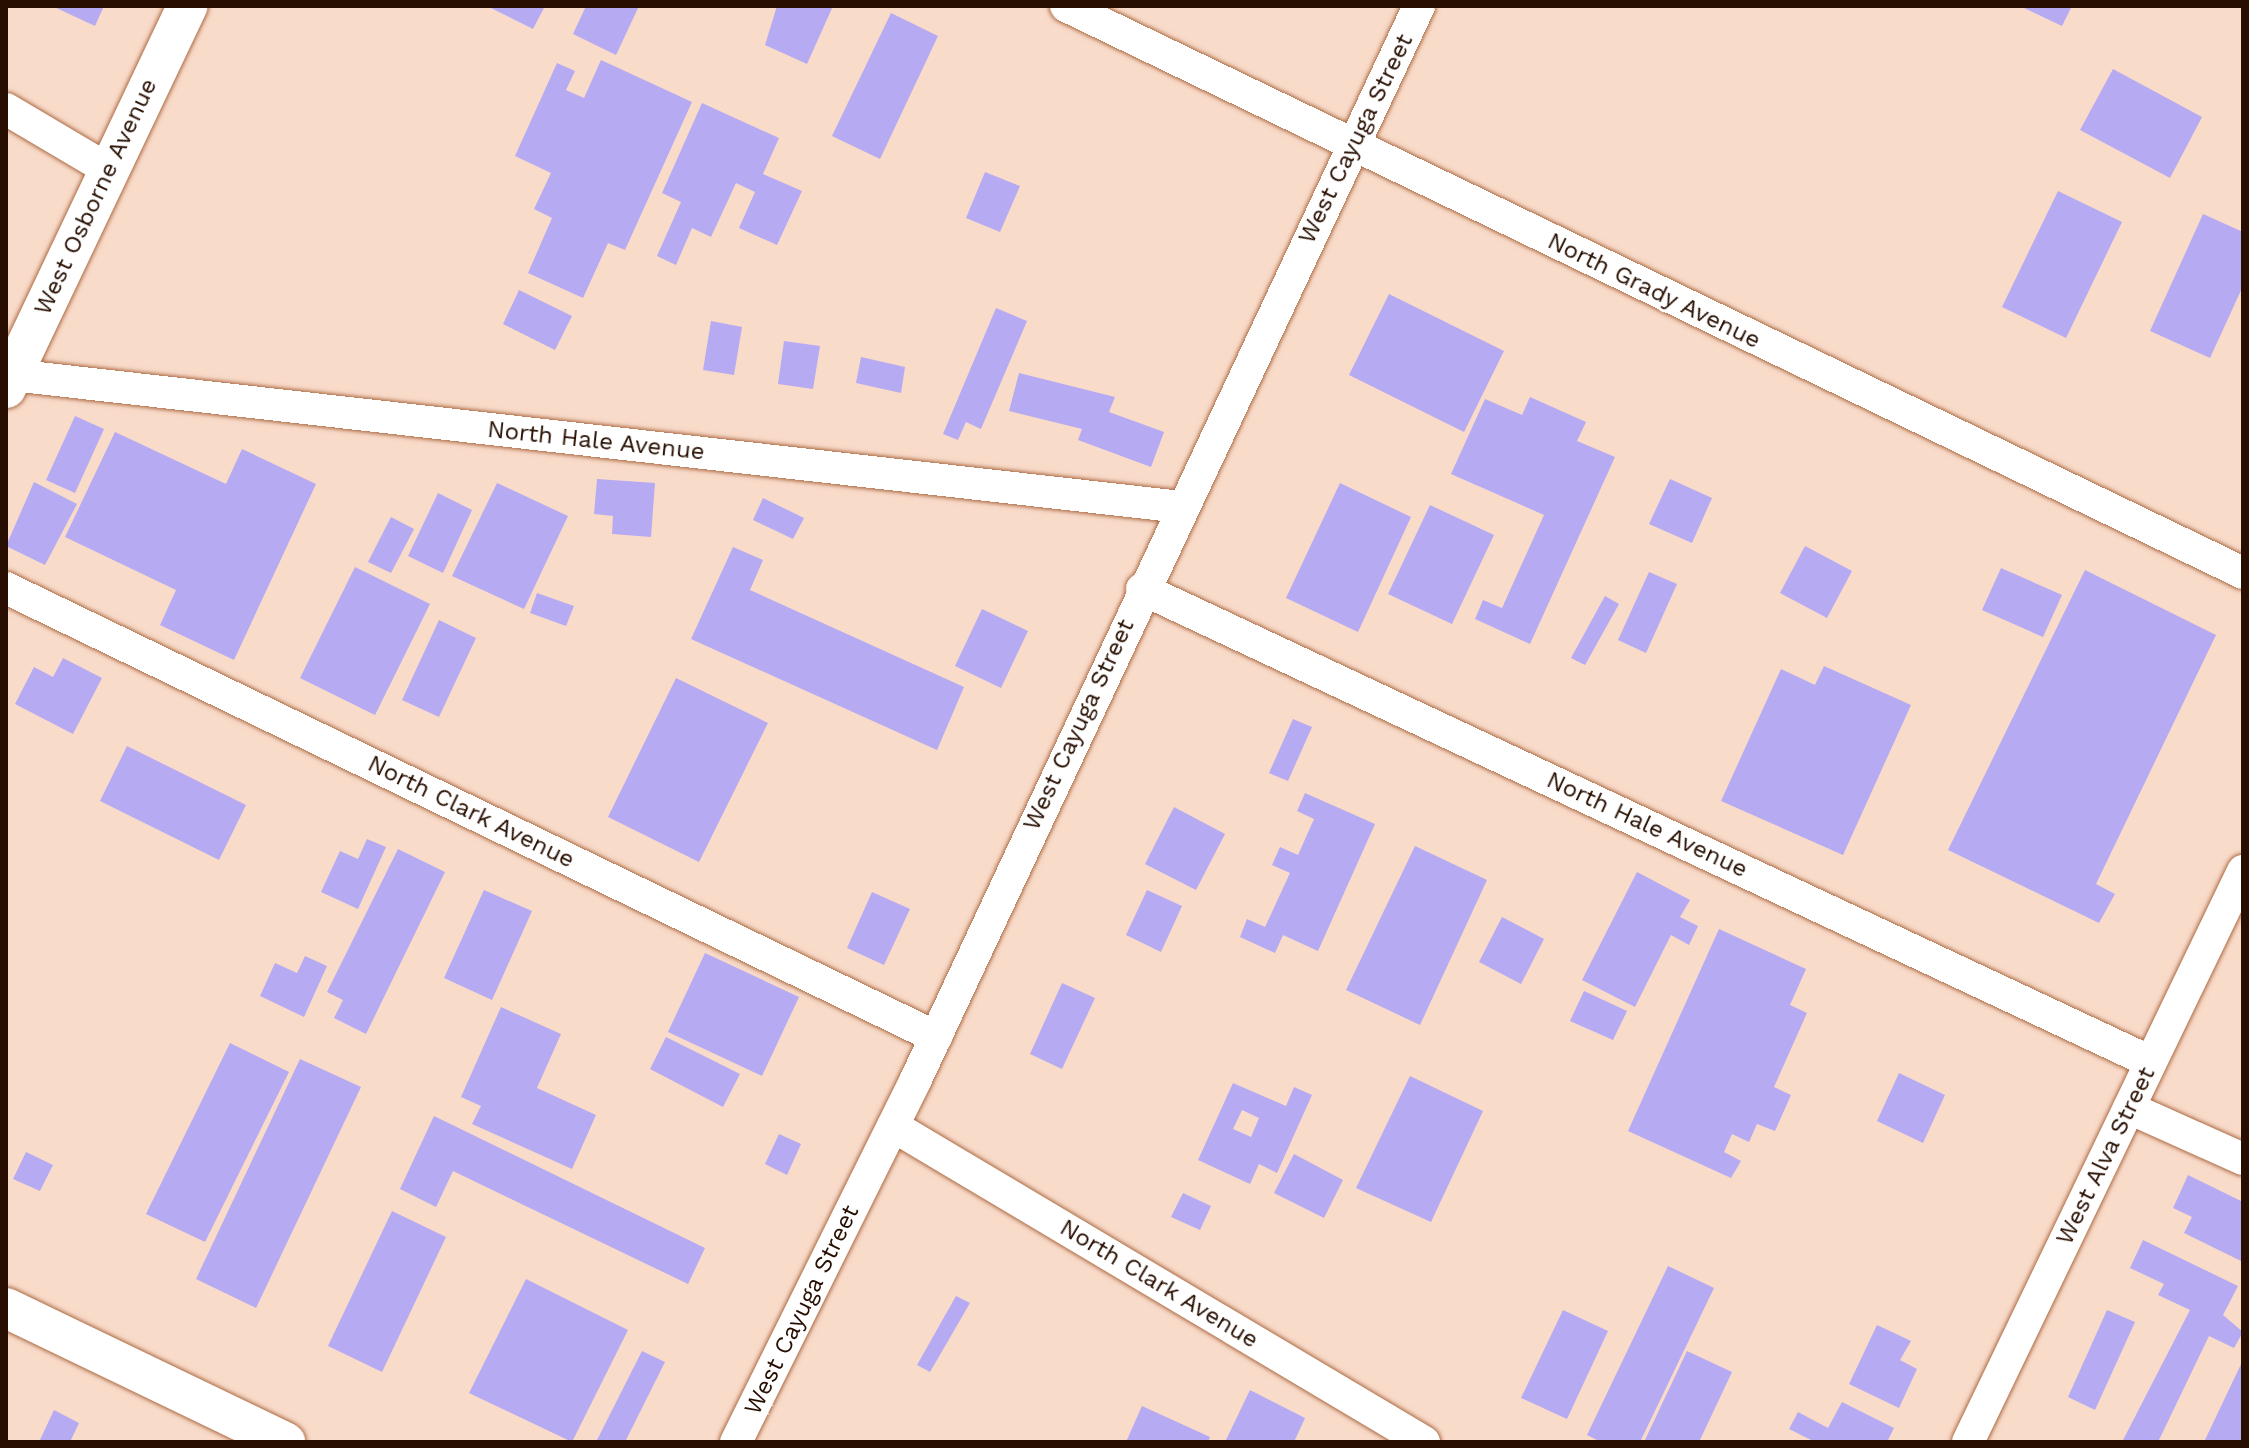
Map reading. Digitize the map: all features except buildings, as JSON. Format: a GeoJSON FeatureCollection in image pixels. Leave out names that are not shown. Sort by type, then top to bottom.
{"type":"FeatureCollection","features":[{"type":"Feature","properties":{"kind":"street","name":"West Osborne Avenue"},"geometry":{"type":"LineString","coordinates":[[9,382],[187,6]]}},
{"type":"Feature","properties":{"kind":"street","name":"North Grady Avenue"},"geometry":{"type":"LineString","coordinates":[[1066,6],[2243,573]]}},
{"type":"Feature","properties":{"kind":"street","name":"West Cayuga Street"},"geometry":{"type":"LineString","coordinates":[[736,1442],[936,1037],[1142,589],[1419,6]]}},
{"type":"Feature","properties":{"kind":"street"},"geometry":{"type":"LineString","coordinates":[[6,109],[109,170]]}},
{"type":"Feature","properties":{"kind":"street","name":"North Hale Avenue"},"geometry":{"type":"LineString","coordinates":[[9,382],[1181,507]]}},
{"type":"Feature","properties":{"kind":"street","name":"North Clark Avenue"},"geometry":{"type":"LineString","coordinates":[[6,588],[936,1037]]}},
{"type":"Feature","properties":{"kind":"street","name":"North Hale Avenue"},"geometry":{"type":"LineString","coordinates":[[1142,589],[2151,1062]]}},
{"type":"Feature","properties":{"kind":"street","name":"West Alva Street"},"geometry":{"type":"LineString","coordinates":[[1968,1442],[2243,871]]}},
{"type":"Feature","properties":{"kind":"street"},"geometry":{"type":"LineString","coordinates":[[2129,1108],[2243,1159]]}},
{"type":"Feature","properties":{"kind":"street","name":"North Clark Avenue"},"geometry":{"type":"LineString","coordinates":[[893,1126],[1424,1442]]}},
{"type":"Feature","properties":{"kind":"street"},"geometry":{"type":"LineString","coordinates":[[6,1308],[285,1442]]}}]}
